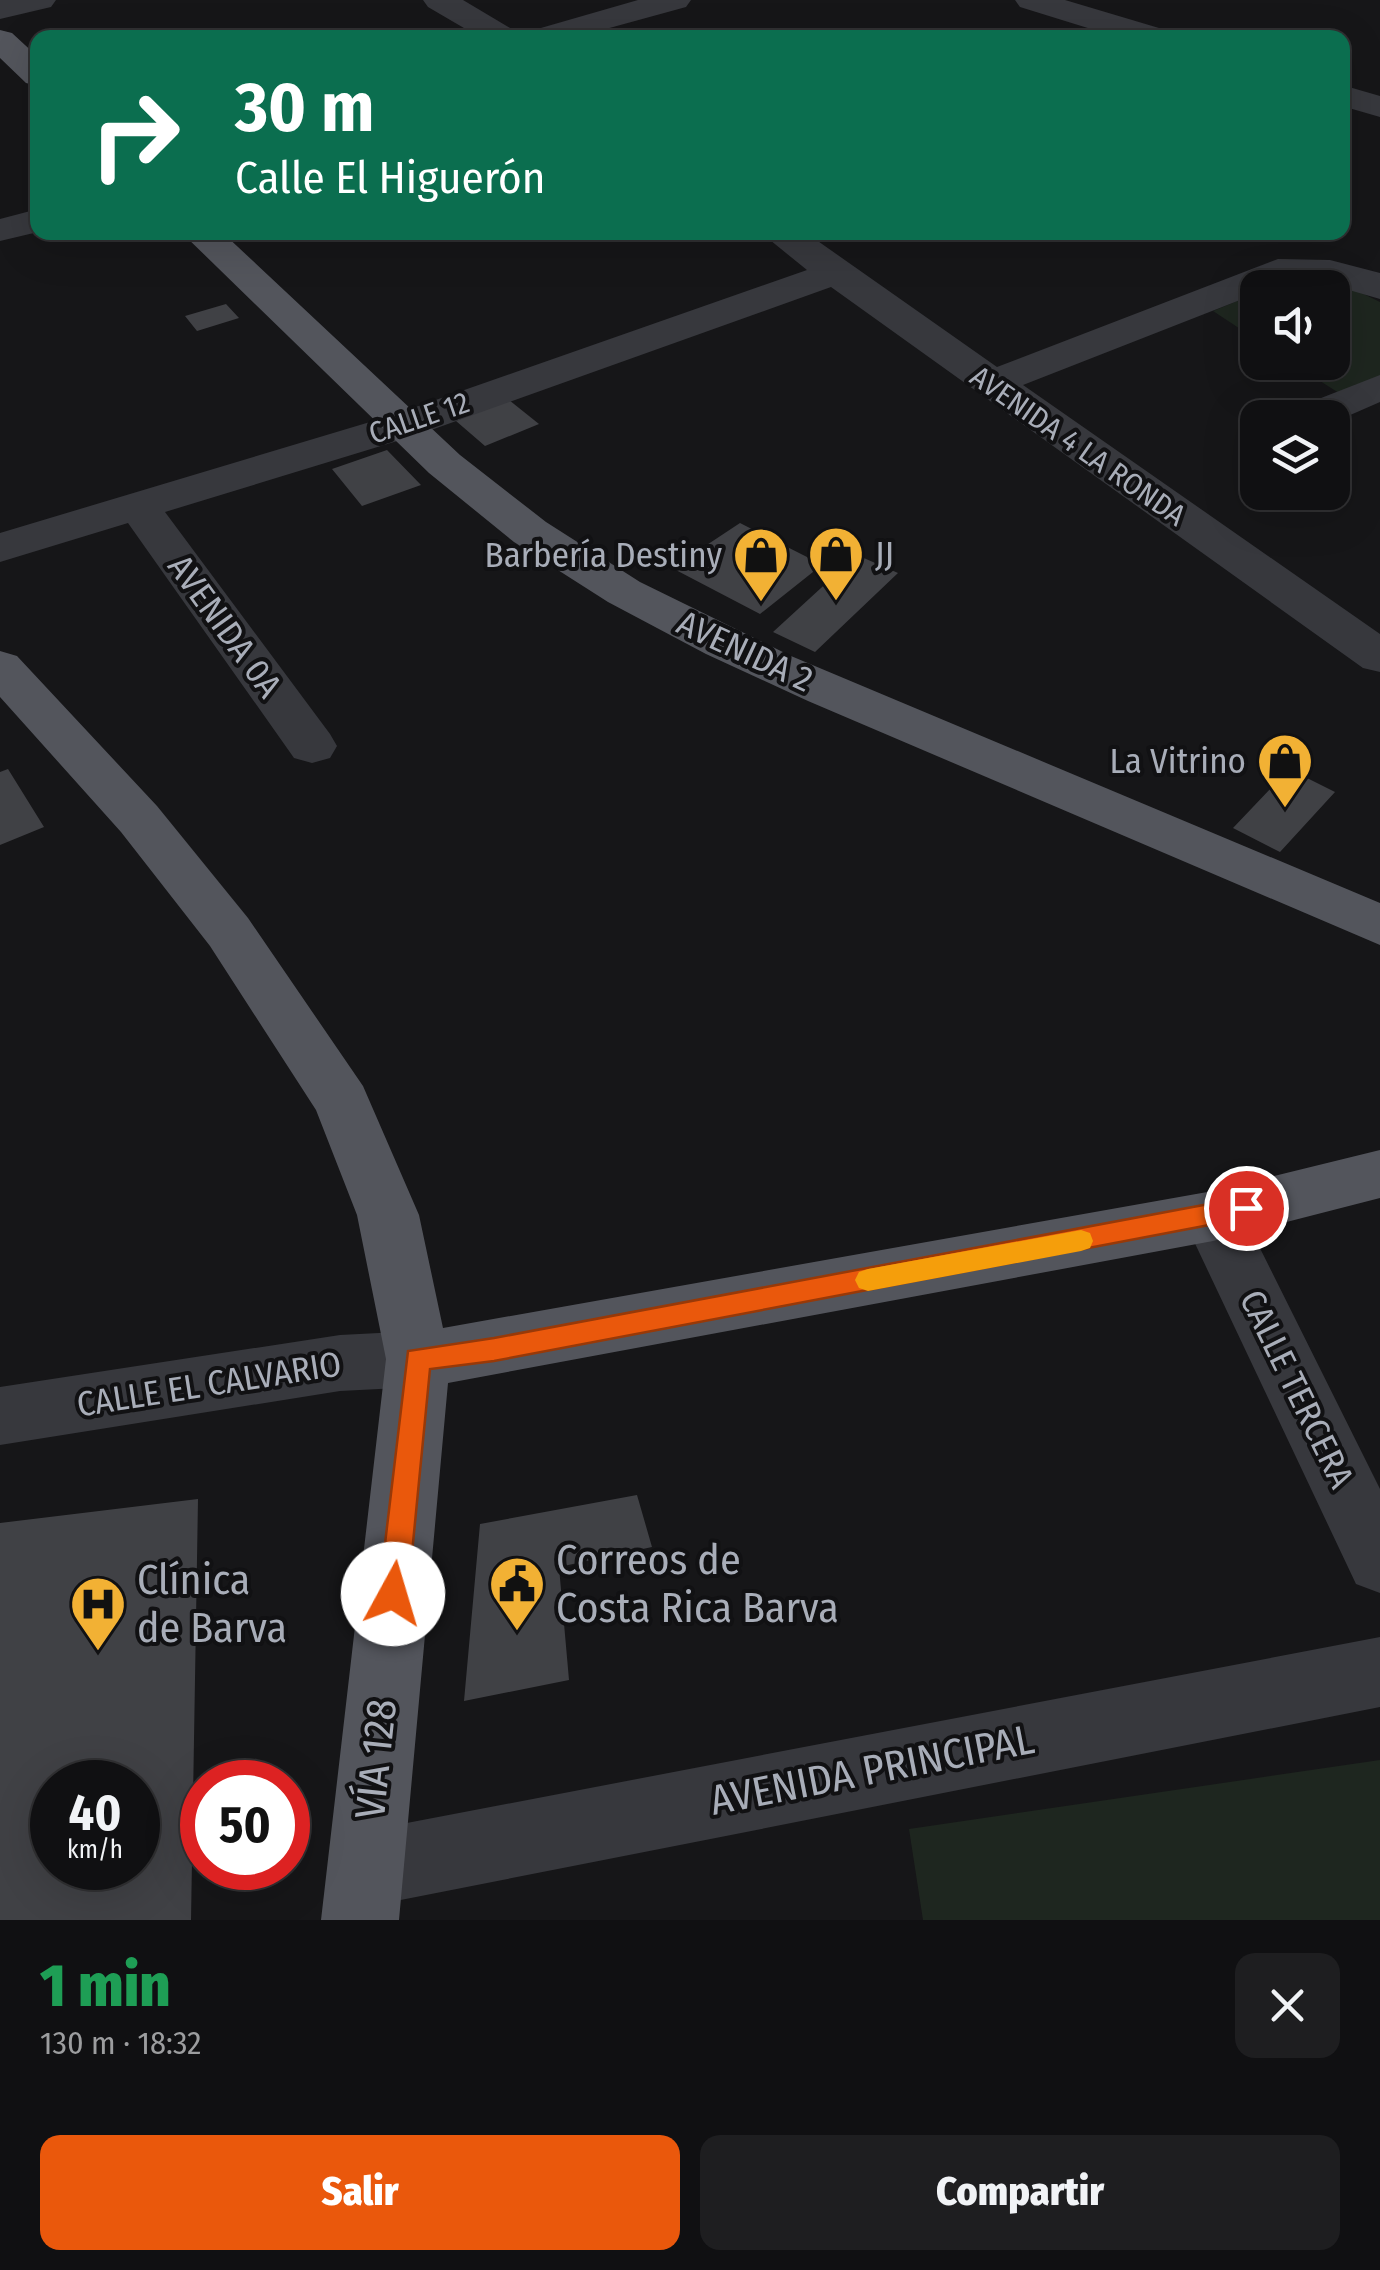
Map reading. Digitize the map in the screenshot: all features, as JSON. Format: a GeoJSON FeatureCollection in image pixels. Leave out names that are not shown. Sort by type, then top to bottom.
{"type":"FeatureCollection","features":[{"type":"Feature","properties":{"kind":"main road"},"geometry":{"type":"LineString","coordinates":[[0,40],[30,68]]}},
{"type":"Feature","properties":{"kind":"main road","name":"AVENIDA 2"},"geometry":{"type":"LineString","coordinates":[[208,240],[404,425],[530,532],[677,621],[784,672],[1380,926]]}},
{"type":"Feature","properties":{"kind":"main road","name":"VÍA 128"},"geometry":{"type":"LineString","coordinates":[[0,667],[140,820],[229,932],[342,1102],[388,1214],[418,1359],[362,1894]]}},
{"type":"Feature","properties":{"kind":"main road"},"geometry":{"type":"LineString","coordinates":[[418,1359],[494,1350],[1213,1216],[1380,1174]]}},
{"type":"Feature","properties":{"kind":"street"},"geometry":{"type":"LineString","coordinates":[[0,9],[40,0]]}},
{"type":"Feature","properties":{"kind":"street"},"geometry":{"type":"LineString","coordinates":[[439,0],[492,30]]}},
{"type":"Feature","properties":{"kind":"street"},"geometry":{"type":"LineString","coordinates":[[562,30],[676,0]]}},
{"type":"Feature","properties":{"kind":"street"},"geometry":{"type":"LineString","coordinates":[[1030,0],[1129,30]]}},
{"type":"Feature","properties":{"kind":"street"},"geometry":{"type":"LineString","coordinates":[[1350,98],[1380,107]]}},
{"type":"Feature","properties":{"kind":"street"},"geometry":{"type":"LineString","coordinates":[[0,230],[30,222]]}},
{"type":"Feature","properties":{"kind":"street","name":"AVENIDA 4 LA RONDA"},"geometry":{"type":"LineString","coordinates":[[789,240],[1380,657]]}},
{"type":"Feature","properties":{"kind":"street"},"geometry":{"type":"LineString","coordinates":[[989,384],[1278,271],[1318,267],[1358,276],[1380,287]]}},
{"type":"Feature","properties":{"kind":"street","name":"CALLE 12"},"geometry":{"type":"LineString","coordinates":[[0,548],[404,425],[834,273]]}},
{"type":"Feature","properties":{"kind":"street"},"geometry":{"type":"LineString","coordinates":[[1348,400],[1380,386]]}},
{"type":"Feature","properties":{"kind":"street","name":"AVENIDA 0A"},"geometry":{"type":"LineString","coordinates":[[138,506],[312,746]]}},
{"type":"Feature","properties":{"kind":"street","name":"CALLE TERCERA"},"geometry":{"type":"LineString","coordinates":[[1213,1216],[1380,1561]]}},
{"type":"Feature","properties":{"kind":"street","name":"CALLE EL CALVARIO"},"geometry":{"type":"LineString","coordinates":[[0,1416],[340,1362],[418,1359]]}},
{"type":"Feature","properties":{"kind":"street","name":"AVENIDA PRINCIPAL"},"geometry":{"type":"LineString","coordinates":[[362,1894],[1380,1672]]}},
{"type":"Feature","properties":{"kind":"shaded area"},"geometry":{"type":"Polygon","coordinates":[[[1350,287],[1380,302],[1380,379],[1342,395],[1319,380],[1350,380],[1350,287]]]}},
{"type":"Feature","properties":{"kind":"shaded area"},"geometry":{"type":"Polygon","coordinates":[[[1240,300],[1240,329],[1213,311],[1240,300]]]}},
{"type":"Feature","properties":{"kind":"shaded area"},"geometry":{"type":"Polygon","coordinates":[[[1380,1760],[1380,1920],[923,1920],[909,1829],[1380,1760]]]}},
{"type":"Feature","properties":{"kind":"building"},"geometry":{"type":"Polygon","coordinates":[[[226,304],[239,318],[197,331],[185,316],[226,304]]]}},
{"type":"Feature","properties":{"kind":"building"},"geometry":{"type":"Polygon","coordinates":[[[509,400],[539,424],[485,446],[456,421],[509,400]]]}},
{"type":"Feature","properties":{"kind":"building"},"geometry":{"type":"Polygon","coordinates":[[[387,450],[421,485],[362,506],[332,469],[387,450]]]}},
{"type":"Feature","properties":{"kind":"building"},"geometry":{"type":"Polygon","coordinates":[[[740,523],[807,557],[818,568],[760,614],[672,568],[740,523]]]}},
{"type":"Feature","properties":{"kind":"building","name":"JJ"},"geometry":{"type":"Polygon","coordinates":[[[857,555],[898,573],[815,652],[773,632],[857,555]]]}},
{"type":"Feature","properties":{"kind":"building"},"geometry":{"type":"Polygon","coordinates":[[[8,769],[44,827],[0,845],[0,772],[8,769]]]}},
{"type":"Feature","properties":{"kind":"building","name":"La Vitrino"},"geometry":{"type":"Polygon","coordinates":[[[1289,769],[1335,792],[1280,852],[1233,828],[1289,769]]]}},
{"type":"Feature","properties":{"kind":"building"},"geometry":{"type":"Polygon","coordinates":[[[637,1495],[652,1547],[559,1567],[569,1680],[464,1701],[480,1524],[637,1495]]]}},
{"type":"Feature","properties":{"kind":"building","name":"Clínica de Barva"},"geometry":{"type":"Polygon","coordinates":[[[198,1499],[194,1760],[180,1760],[180,1890],[191,1890],[191,1920],[0,1920],[0,1523],[198,1499]]]}},
{"type":"Feature","properties":{"kind":"slow traffic"},"geometry":{"type":"LineString","coordinates":[[868,1280],[1081,1241]]}},
{"type":"Feature","properties":{"kind":"place","name":"JJ"},"geometry":{"type":"Point","coordinates":[836,603]}},
{"type":"Feature","properties":{"kind":"place","name":"Barbería Destiny"},"geometry":{"type":"Point","coordinates":[761,604]}},
{"type":"Feature","properties":{"kind":"place","name":"La Vitrino"},"geometry":{"type":"Point","coordinates":[1285,810]}},
{"type":"Feature","properties":{"kind":"place","name":"Correos de Costa Rica Barva"},"geometry":{"type":"Point","coordinates":[517,1633]}},
{"type":"Feature","properties":{"kind":"place","name":"Clínica de Barva"},"geometry":{"type":"Point","coordinates":[98,1653]}},
{"type":"Feature","properties":{"kind":"route"},"geometry":{"type":"LineString","coordinates":[[393,1594],[418,1359],[494,1350],[1246,1208]]}}]}
